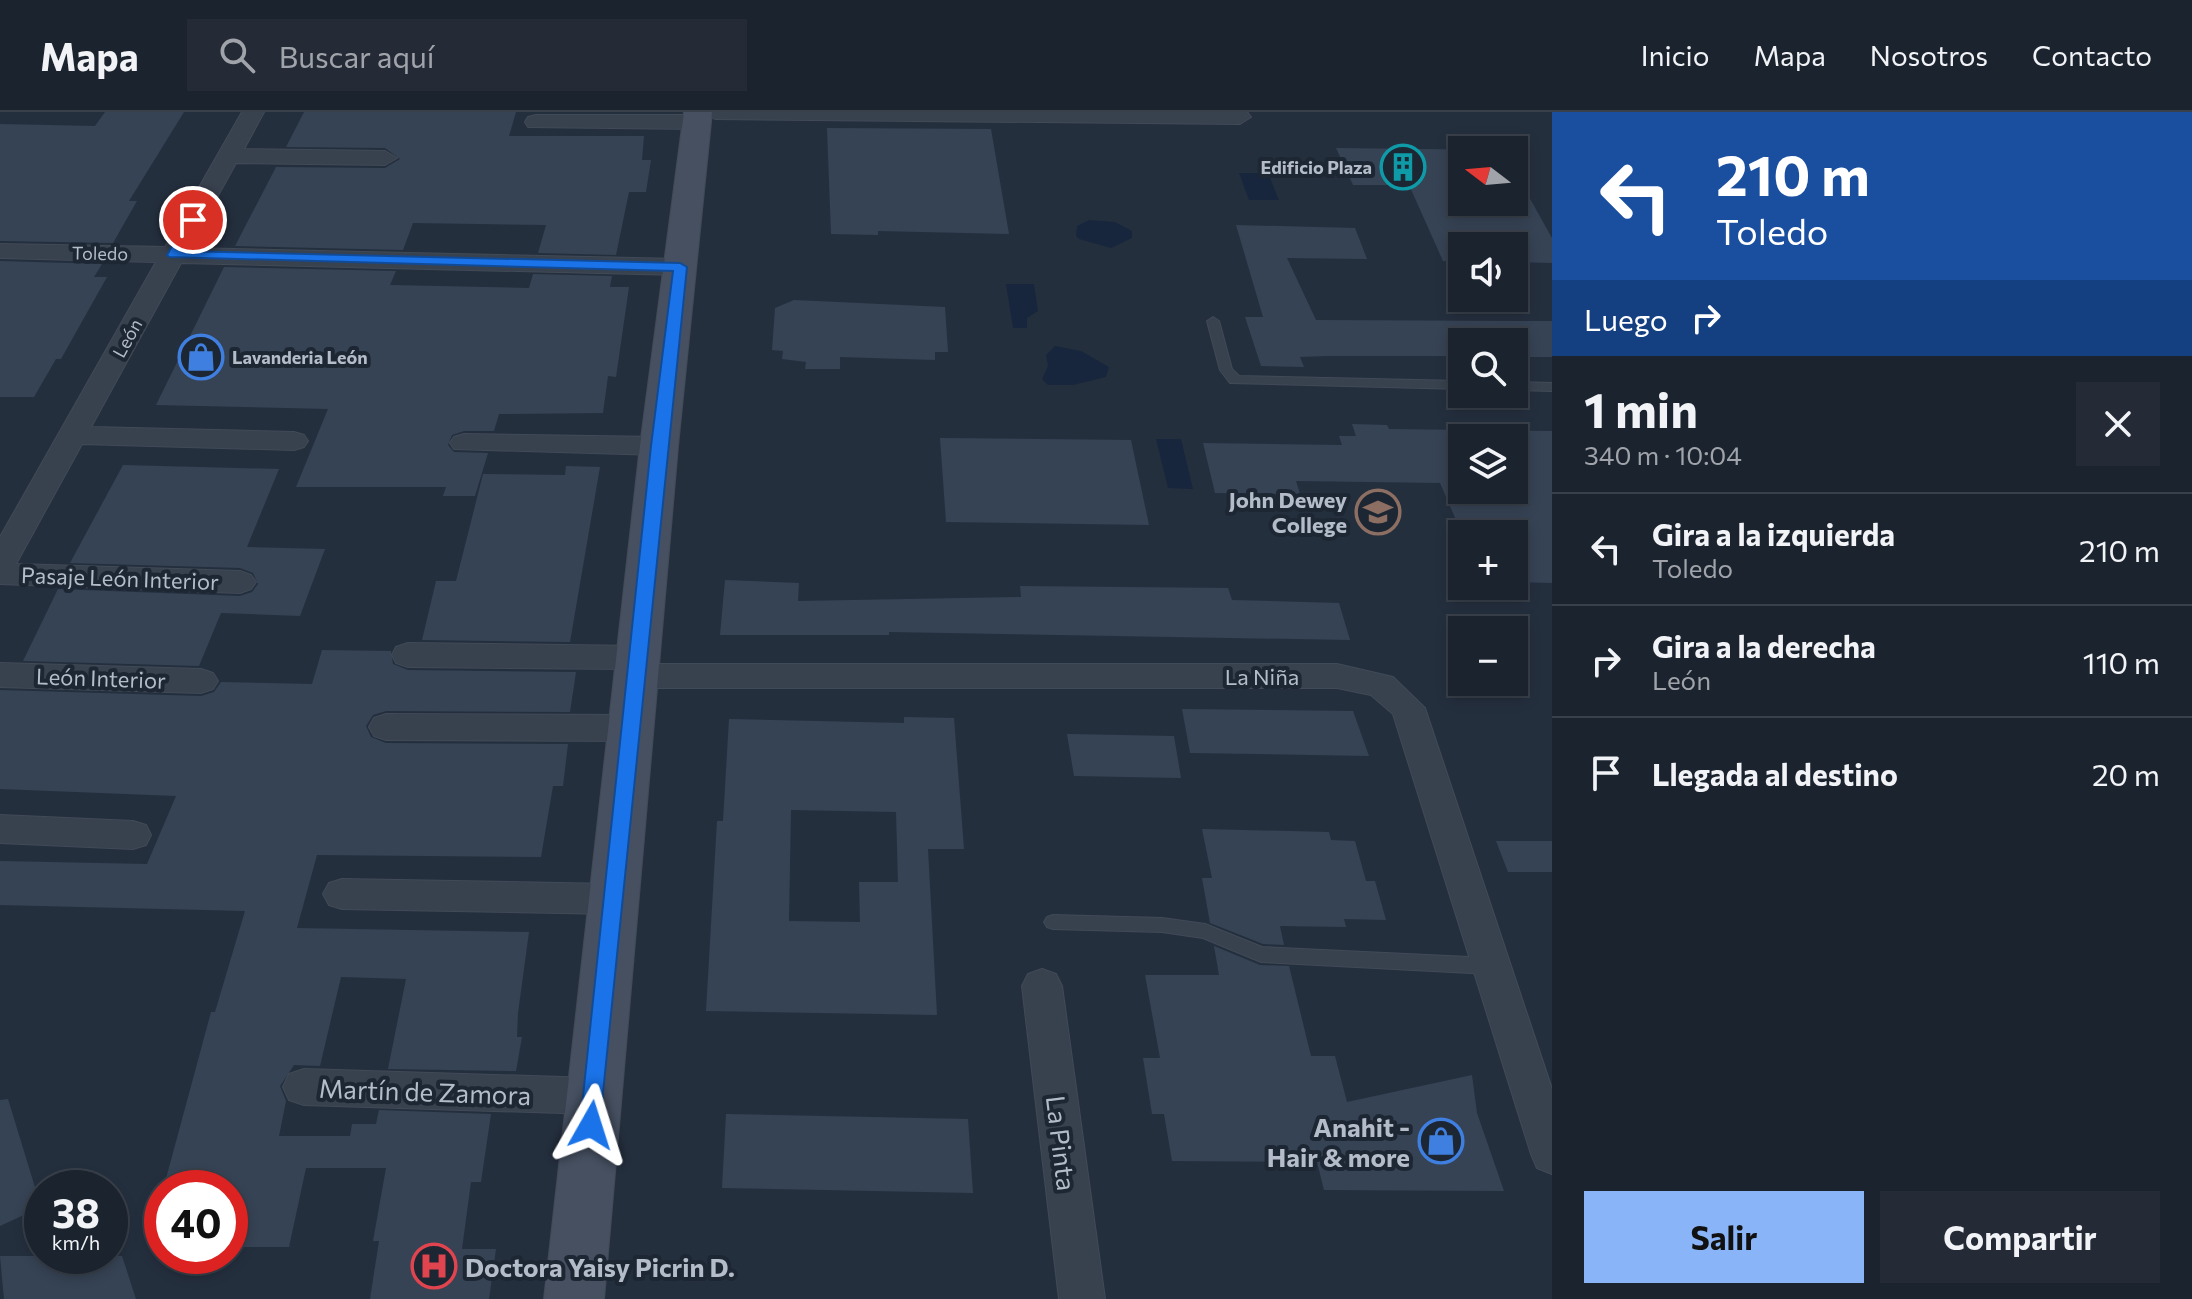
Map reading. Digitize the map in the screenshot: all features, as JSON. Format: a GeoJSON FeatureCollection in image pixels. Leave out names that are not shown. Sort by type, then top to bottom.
{"type":"FeatureCollection","features":[{"type":"Feature","properties":{"kind":"street","name":"León"},"geometry":{"type":"LineString","coordinates":[[0,564],[253,112]]}},
{"type":"Feature","properties":{"kind":"street"},"geometry":{"type":"LineString","coordinates":[[536,122],[703,115],[1240,117]]}},
{"type":"Feature","properties":{"kind":"street"},"geometry":{"type":"LineString","coordinates":[[574,1299],[659,446],[680,267],[703,115]]}},
{"type":"Feature","properties":{"kind":"street"},"geometry":{"type":"LineString","coordinates":[[230,156],[385,158]]}},
{"type":"Feature","properties":{"kind":"street","name":"Toledo"},"geometry":{"type":"LineString","coordinates":[[0,251],[680,267]]}},
{"type":"Feature","properties":{"kind":"street"},"geometry":{"type":"LineString","coordinates":[[72,435],[294,441]]}},
{"type":"Feature","properties":{"kind":"street"},"geometry":{"type":"LineString","coordinates":[[464,443],[659,446]]}},
{"type":"Feature","properties":{"kind":"street","name":"Pasaje León Interior"},"geometry":{"type":"LineString","coordinates":[[0,574],[240,582]]}},
{"type":"Feature","properties":{"kind":"street"},"geometry":{"type":"LineString","coordinates":[[408,655],[639,667]]}},
{"type":"Feature","properties":{"kind":"street","name":"La Niña"},"geometry":{"type":"LineString","coordinates":[[639,667],[1337,676],[1366,680],[1392,692],[1408,708],[1552,1154]]}},
{"type":"Feature","properties":{"kind":"street","name":"León Interior"},"geometry":{"type":"LineString","coordinates":[[0,675],[201,681]]}},
{"type":"Feature","properties":{"kind":"street"},"geometry":{"type":"LineString","coordinates":[[386,727],[631,728]]}},
{"type":"Feature","properties":{"kind":"street"},"geometry":{"type":"LineString","coordinates":[[0,829],[133,835]]}},
{"type":"Feature","properties":{"kind":"street"},"geometry":{"type":"LineString","coordinates":[[342,894],[613,899]]}},
{"type":"Feature","properties":{"kind":"street","name":"La Pinta"},"geometry":{"type":"LineString","coordinates":[[1042,986],[1082,1299]]}},
{"type":"Feature","properties":{"kind":"street","name":"Martín de Zamora"},"geometry":{"type":"LineString","coordinates":[[304,1087],[594,1096]]}},
{"type":"Feature","properties":{"kind":"lane"},"geometry":{"type":"LineString","coordinates":[[1213,321],[1226,370],[1235,380],[1448,385]]}},
{"type":"Feature","properties":{"kind":"lane"},"geometry":{"type":"LineString","coordinates":[[1528,386],[1552,387]]}},
{"type":"Feature","properties":{"kind":"lane"},"geometry":{"type":"LineString","coordinates":[[1053,922],[1162,925],[1205,931],[1261,954],[1490,966]]}},
{"type":"Feature","properties":{"kind":"water"},"geometry":{"type":"Polygon","coordinates":[[[1239,173],[1268,173],[1279,200],[1249,200],[1239,173]]]}},
{"type":"Feature","properties":{"kind":"water"},"geometry":{"type":"Polygon","coordinates":[[[1089,220],[1115,222],[1132,231],[1132,238],[1111,248],[1079,239],[1076,236],[1077,226],[1089,220]]]}},
{"type":"Feature","properties":{"kind":"water"},"geometry":{"type":"Polygon","coordinates":[[[1006,284],[1034,284],[1038,311],[1027,318],[1027,328],[1013,328],[1006,284]]]}},
{"type":"Feature","properties":{"kind":"water"},"geometry":{"type":"Polygon","coordinates":[[[1055,346],[1081,351],[1109,367],[1106,377],[1073,385],[1048,385],[1042,379],[1048,366],[1046,355],[1055,346]]]}},
{"type":"Feature","properties":{"kind":"water"},"geometry":{"type":"Polygon","coordinates":[[[1156,439],[1181,439],[1193,489],[1168,488],[1156,439]]]}},
{"type":"Feature","properties":{"kind":"building"},"geometry":{"type":"Polygon","coordinates":[[[105,112],[184,112],[129,201],[137,201],[113,243],[0,241],[0,124],[95,126],[105,112]]]}},
{"type":"Feature","properties":{"kind":"building"},"geometry":{"type":"Polygon","coordinates":[[[304,112],[516,112],[509,136],[644,136],[642,160],[651,160],[646,192],[629,192],[616,255],[538,253],[546,225],[413,223],[403,250],[235,246],[276,167],[385,168],[400,159],[385,148],[286,147],[304,112]]]}},
{"type":"Feature","properties":{"kind":"building"},"geometry":{"type":"Polygon","coordinates":[[[827,128],[991,129],[1009,234],[878,231],[878,235],[831,234],[827,128]]]}},
{"type":"Feature","properties":{"kind":"building"},"geometry":{"type":"Polygon","coordinates":[[[1336,148],[1448,149],[1448,216],[1528,216],[1528,195],[1552,238],[1552,263],[1528,262],[1528,232],[1448,232],[1448,261],[1443,261],[1409,185],[1353,185],[1336,148]]]}},
{"type":"Feature","properties":{"kind":"building"},"geometry":{"type":"Polygon","coordinates":[[[1236,225],[1355,228],[1367,259],[1287,258],[1316,320],[1552,321],[1552,357],[1528,357],[1528,328],[1448,328],[1448,356],[1300,357],[1304,367],[1261,366],[1245,317],[1263,317],[1236,225]]]}},
{"type":"Feature","properties":{"kind":"building"},"geometry":{"type":"Polygon","coordinates":[[[0,261],[102,264],[94,277],[107,277],[61,359],[56,359],[34,397],[0,397],[0,261]]]}},
{"type":"Feature","properties":{"kind":"building"},"geometry":{"type":"Polygon","coordinates":[[[224,267],[396,271],[390,285],[529,288],[533,274],[612,276],[610,287],[629,287],[616,377],[608,376],[603,413],[499,414],[494,431],[464,431],[452,435],[448,445],[454,452],[488,453],[475,496],[443,496],[446,487],[296,487],[328,409],[156,405],[224,267]]]}},
{"type":"Feature","properties":{"kind":"building"},"geometry":{"type":"Polygon","coordinates":[[[794,300],[945,307],[948,352],[935,352],[935,360],[840,357],[840,369],[805,369],[806,362],[782,359],[783,351],[772,350],[775,308],[794,300]]]}},
{"type":"Feature","properties":{"kind":"building"},"geometry":{"type":"Polygon","coordinates":[[[1352,424],[1387,425],[1389,429],[1448,430],[1448,501],[1440,483],[1296,481],[1300,494],[1215,493],[1203,443],[1342,445],[1339,436],[1356,436],[1352,424]]]}},
{"type":"Feature","properties":{"kind":"building"},"geometry":{"type":"Polygon","coordinates":[[[1528,431],[1552,431],[1552,583],[1528,582],[1528,520],[1456,520],[1449,504],[1528,504],[1528,431]]]}},
{"type":"Feature","properties":{"kind":"building"},"geometry":{"type":"Polygon","coordinates":[[[940,438],[1131,440],[1149,525],[946,522],[940,438]]]}},
{"type":"Feature","properties":{"kind":"building"},"geometry":{"type":"Polygon","coordinates":[[[123,465],[279,469],[247,547],[325,549],[300,616],[221,613],[199,666],[23,661],[58,589],[240,596],[252,592],[258,584],[253,573],[240,568],[70,563],[123,465]]]}},
{"type":"Feature","properties":{"kind":"building"},"geometry":{"type":"Polygon","coordinates":[[[566,466],[600,467],[570,642],[422,640],[436,581],[456,581],[483,474],[565,475],[566,466]]]}},
{"type":"Feature","properties":{"kind":"building"},"geometry":{"type":"Polygon","coordinates":[[[725,580],[799,583],[798,601],[1021,597],[1020,586],[1228,588],[1232,600],[1339,603],[1350,640],[889,632],[889,635],[720,635],[725,580]]]}},
{"type":"Feature","properties":{"kind":"building"},"geometry":{"type":"Polygon","coordinates":[[[322,650],[391,651],[393,664],[408,670],[576,672],[570,712],[386,711],[373,715],[366,726],[371,737],[386,743],[568,744],[563,786],[553,786],[541,857],[317,855],[297,928],[529,932],[518,1013],[517,1037],[522,1037],[516,1071],[388,1069],[406,979],[341,977],[320,1066],[294,1065],[280,1086],[286,1101],[279,1136],[350,1136],[352,1124],[376,1124],[379,1110],[491,1114],[481,1182],[471,1182],[462,1249],[496,1249],[489,1299],[370,1299],[379,1241],[373,1241],[386,1168],[306,1168],[289,1247],[248,1247],[248,1170],[168,1170],[211,1012],[215,1012],[245,911],[0,905],[0,861],[147,864],[176,796],[0,789],[0,690],[201,696],[214,692],[221,682],[312,684],[322,650]]]}},
{"type":"Feature","properties":{"kind":"building"},"geometry":{"type":"Polygon","coordinates":[[[1182,709],[1353,711],[1369,756],[1190,753],[1182,709]]]}},
{"type":"Feature","properties":{"kind":"building"},"geometry":{"type":"Polygon","coordinates":[[[904,717],[954,718],[964,849],[928,849],[937,1015],[706,1011],[717,821],[723,821],[729,719],[904,723],[904,717]],[[791,810],[789,921],[860,922],[859,882],[898,882],[896,812],[791,810]]]}},
{"type":"Feature","properties":{"kind":"building"},"geometry":{"type":"Polygon","coordinates":[[[1067,734],[1174,736],[1181,778],[1074,776],[1067,734]]]}},
{"type":"Feature","properties":{"kind":"building"},"geometry":{"type":"Polygon","coordinates":[[[1202,829],[1329,832],[1331,840],[1355,841],[1366,881],[1375,881],[1386,920],[1344,919],[1346,927],[1280,926],[1284,945],[1263,944],[1210,923],[1202,878],[1212,878],[1202,829]]]}},
{"type":"Feature","properties":{"kind":"building"},"geometry":{"type":"Polygon","coordinates":[[[1496,841],[1552,841],[1552,872],[1508,872],[1496,841]]]}},
{"type":"Feature","properties":{"kind":"building"},"geometry":{"type":"Polygon","coordinates":[[[1214,946],[1260,965],[1289,966],[1311,1056],[1335,1056],[1347,1102],[1472,1075],[1477,1113],[1504,1191],[1324,1190],[1317,1162],[1172,1161],[1164,1114],[1152,1114],[1143,1058],[1160,1058],[1145,975],[1219,975],[1214,946]]]}},
{"type":"Feature","properties":{"kind":"building"},"geometry":{"type":"Polygon","coordinates":[[[8,1099],[30,1170],[24,1170],[24,1215],[0,1226],[0,1100],[8,1099]]]}},
{"type":"Feature","properties":{"kind":"building"},"geometry":{"type":"Polygon","coordinates":[[[726,1114],[968,1119],[973,1193],[722,1188],[726,1114]]]}},
{"type":"Feature","properties":{"kind":"building"},"geometry":{"type":"Polygon","coordinates":[[[0,1256],[24,1256],[24,1274],[128,1274],[136,1299],[4,1299],[0,1256]]]}},
{"type":"Feature","properties":{"kind":"place","name":"Edificio Plaza"},"geometry":{"type":"Point","coordinates":[1403,167]}},
{"type":"Feature","properties":{"kind":"place","name":"Lavanderia León"},"geometry":{"type":"Point","coordinates":[201,357]}},
{"type":"Feature","properties":{"kind":"place","name":"John Dewey College"},"geometry":{"type":"Point","coordinates":[1378,512]}},
{"type":"Feature","properties":{"kind":"place","name":"Anahit - Hair & more"},"geometry":{"type":"Point","coordinates":[1441,1141]}},
{"type":"Feature","properties":{"kind":"place","name":"Doctora Yaisy Picrin D."},"geometry":{"type":"Point","coordinates":[434,1266]}},
{"type":"Feature","properties":{"kind":"route"},"geometry":{"type":"LineString","coordinates":[[193,220],[174,255],[680,267],[659,446],[591,1125]]}}]}
